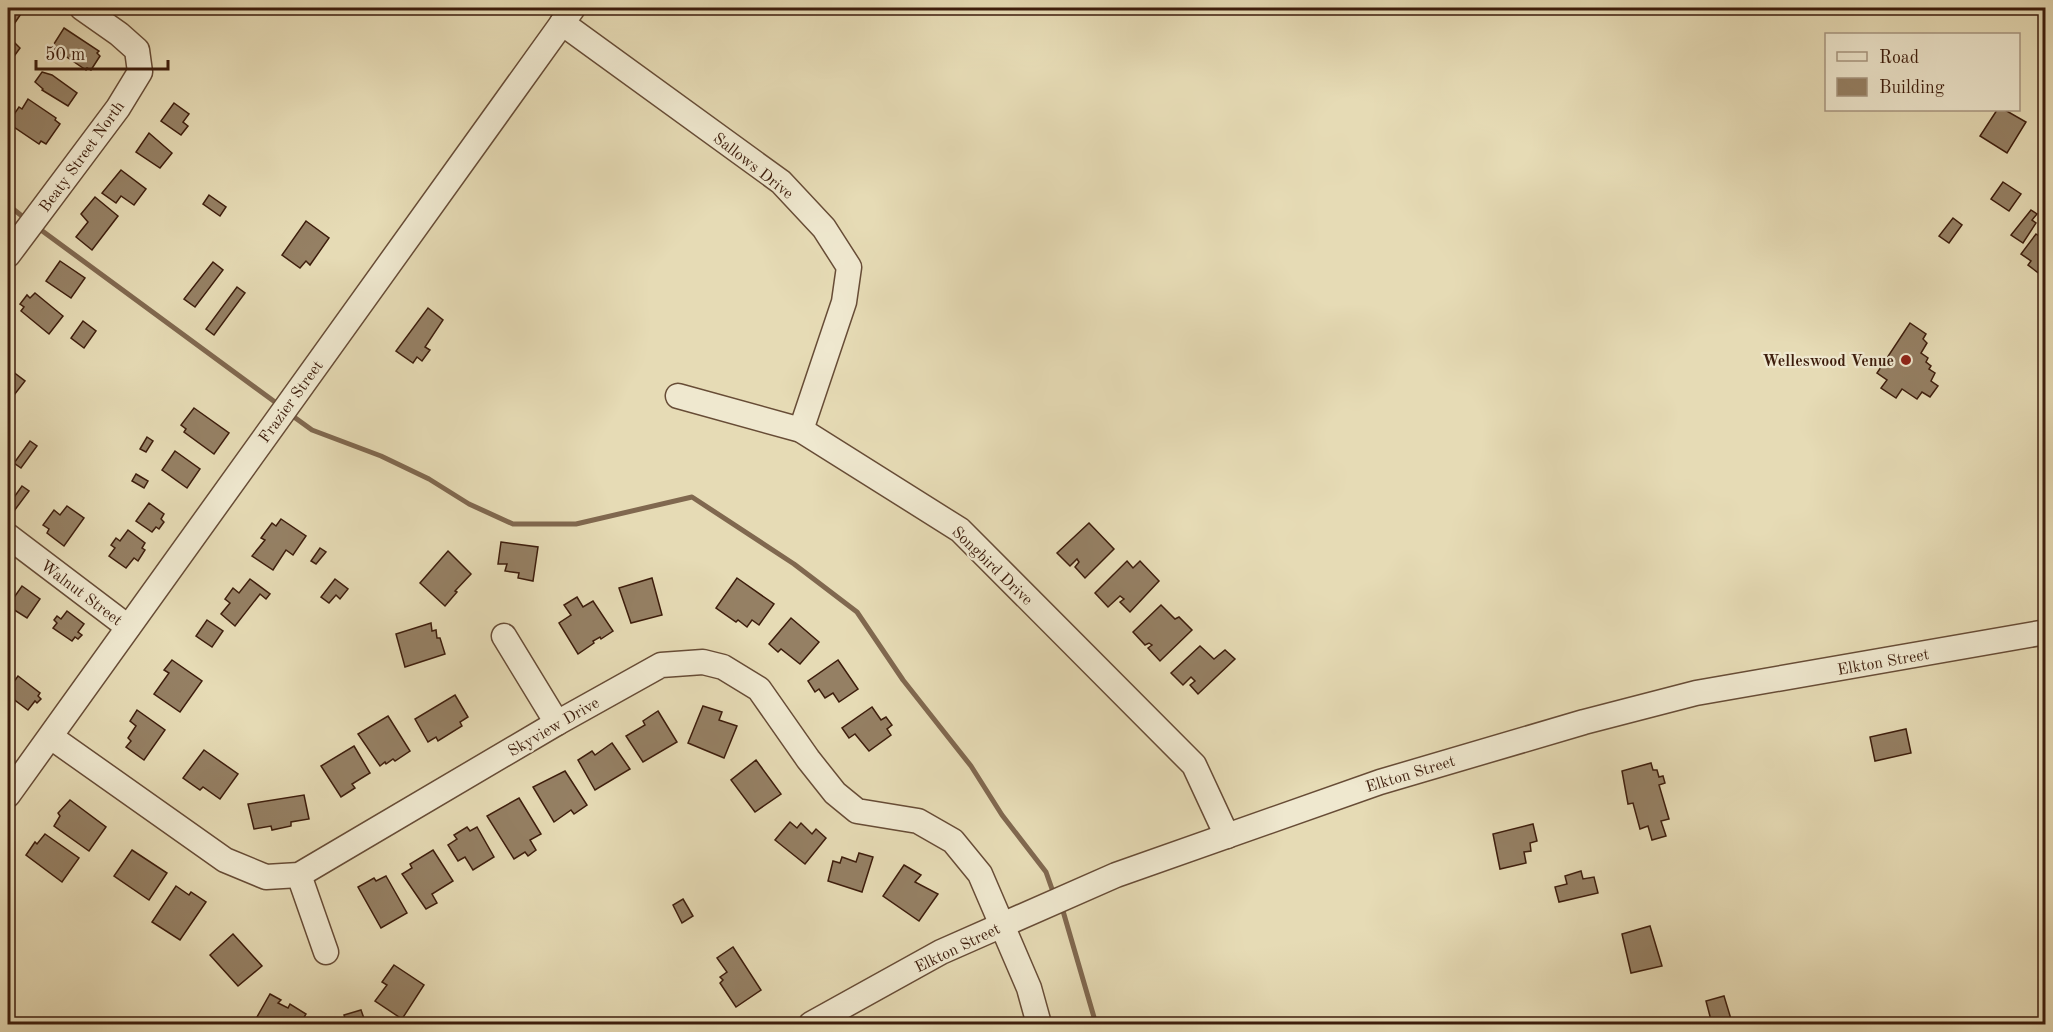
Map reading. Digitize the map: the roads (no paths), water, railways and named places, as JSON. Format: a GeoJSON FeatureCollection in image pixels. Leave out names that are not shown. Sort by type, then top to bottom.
{"type":"FeatureCollection","features":[{"type":"Feature","properties":{"kind":"street","name":"Beaty Street North"},"geometry":{"type":"LineString","coordinates":[[8,255],[118,108],[140,72],[137,50],[82,8]]}},
{"type":"Feature","properties":{"kind":"street","name":"Sallows Drive"},"geometry":{"type":"LineString","coordinates":[[567,15],[781,182],[824,228],[849,267],[844,302],[801,430]]}},
{"type":"Feature","properties":{"kind":"street","name":"Frazier Street"},"geometry":{"type":"LineString","coordinates":[[8,795],[567,15]]}},
{"type":"Feature","properties":{"kind":"street","name":"Songbird Drive"},"geometry":{"type":"LineString","coordinates":[[678,396],[801,430],[960,530],[1194,765],[1227,836]]}},
{"type":"Feature","properties":{"kind":"street","name":"Walnut Street"},"geometry":{"type":"LineString","coordinates":[[8,536],[128,627]]}},
{"type":"Feature","properties":{"kind":"street","name":"Elkton Street"},"geometry":{"type":"LineString","coordinates":[[811,1024],[941,952],[1116,875],[1380,782],[1584,722],[1696,693],[2046,632]]}},
{"type":"Feature","properties":{"kind":"street"},"geometry":{"type":"LineString","coordinates":[[504,636],[557,723]]}},
{"type":"Feature","properties":{"kind":"street","name":"Skyview Drive"},"geometry":{"type":"LineString","coordinates":[[51,737],[225,860],[266,877],[299,875],[660,665],[703,662],[723,667],[759,689],[834,793],[857,811],[918,821],[953,841],[980,874],[1029,988],[1039,1024]]}},
{"type":"Feature","properties":{"kind":"street"},"geometry":{"type":"LineString","coordinates":[[299,875],[326,952]]}},
{"type":"Feature","properties":{"kind":"waterway"},"geometry":{"type":"LineString","coordinates":[[8,205],[27,220]]}},
{"type":"Feature","properties":{"kind":"waterway"},"geometry":{"type":"LineString","coordinates":[[41,230],[275,402]]}},
{"type":"Feature","properties":{"kind":"waterway"},"geometry":{"type":"LineString","coordinates":[[294,417],[312,430],[381,456],[429,479],[469,504],[513,524],[576,524],[692,497],[794,564],[857,612],[903,680],[971,766],[1002,815],[1046,872],[1052,889]]}},
{"type":"Feature","properties":{"kind":"waterway"},"geometry":{"type":"LineString","coordinates":[[1063,911],[1096,1024]]}},
{"type":"Feature","properties":{"kind":"place","name":"Welleswood Venue"},"geometry":{"type":"Point","coordinates":[1906,360]}}]}
